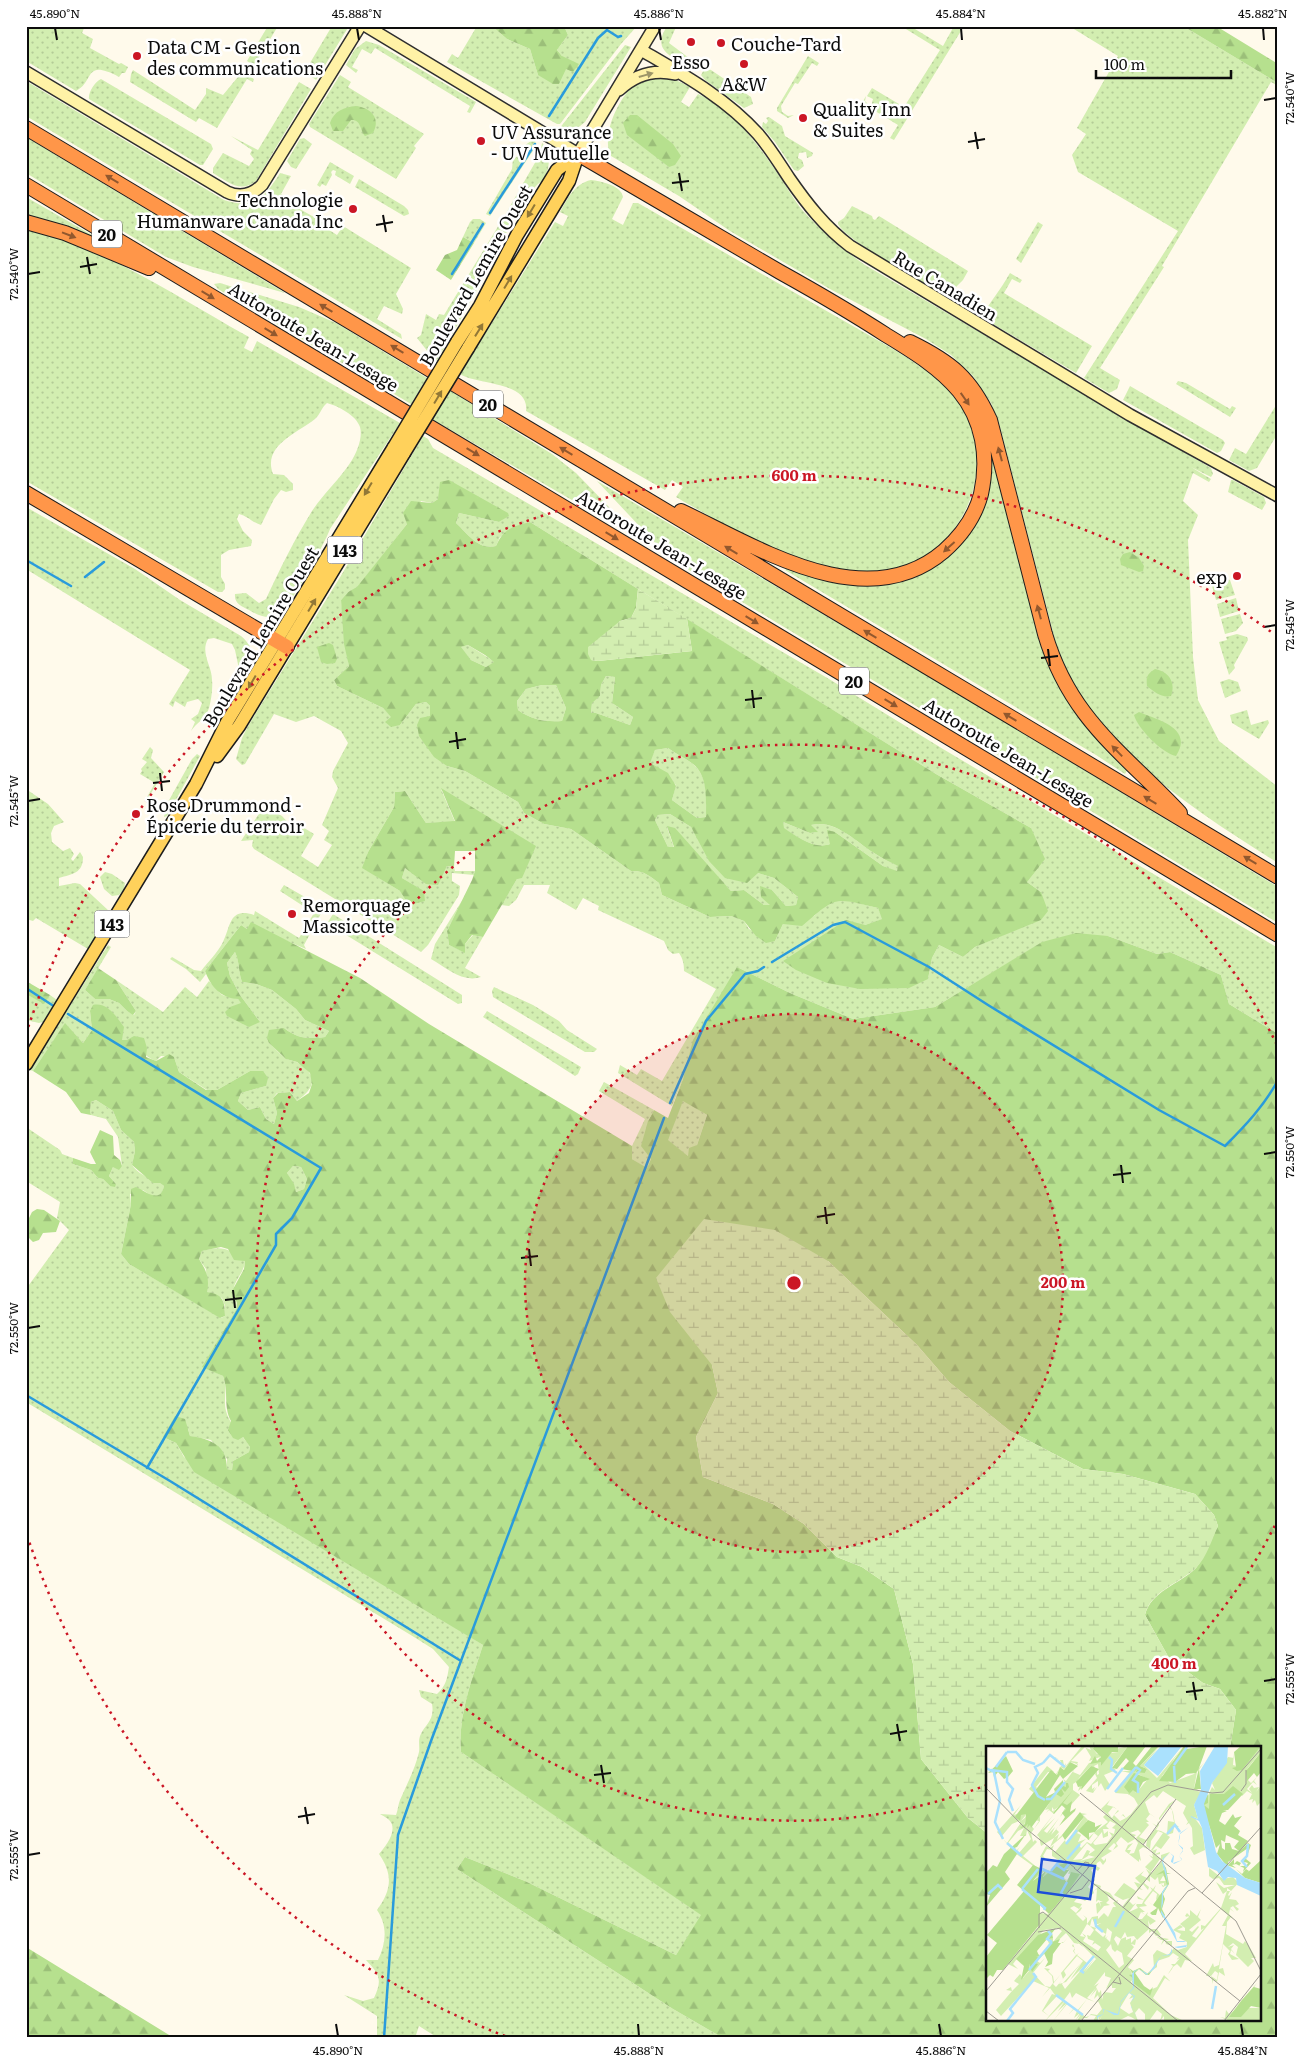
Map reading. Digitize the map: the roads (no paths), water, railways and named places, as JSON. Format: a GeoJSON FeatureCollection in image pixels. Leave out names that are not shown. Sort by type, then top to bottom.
{"type":"FeatureCollection","features":[{"type":"Feature","properties":{"kind":"highway","name":"Autoroute Jean-Lesage"},"geometry":{"type":"LineString","coordinates":[[26,128],[1278,877]]}},
{"type":"Feature","properties":{"kind":"highway"},"geometry":{"type":"LineString","coordinates":[[578,154],[847,310],[939,371],[960,392],[978,424],[984,457],[979,499],[964,531],[937,556],[912,570],[888,577],[855,578],[820,572],[786,561],[608,476]]}},
{"type":"Feature","properties":{"kind":"highway","name":"Autoroute Jean-Lesage"},"geometry":{"type":"LineString","coordinates":[[26,185],[1278,934]]}},
{"type":"Feature","properties":{"kind":"highway"},"geometry":{"type":"LineString","coordinates":[[26,222],[73,236],[187,282]]}},
{"type":"Feature","properties":{"kind":"highway"},"geometry":{"type":"LineString","coordinates":[[847,310],[936,354],[957,370],[976,393],[994,432],[1045,634],[1060,674],[1081,710],[1100,733],[1153,784],[1191,825]]}},
{"type":"Feature","properties":{"kind":"highway"},"geometry":{"type":"LineString","coordinates":[[26,493],[281,644]]}},
{"type":"Feature","properties":{"kind":"main road","name":"Boulevard Lemire Ouest"},"geometry":{"type":"LineString","coordinates":[[26,1064],[196,784],[227,722],[281,644],[463,345],[569,181],[578,154]]}},
{"type":"Feature","properties":{"kind":"main road","name":"Boulevard Lemire Ouest"},"geometry":{"type":"LineString","coordinates":[[196,784],[239,726],[281,644]]}},
{"type":"Feature","properties":{"kind":"street"},"geometry":{"type":"LineString","coordinates":[[26,72],[227,192],[240,196],[253,192],[262,185],[360,26]]}},
{"type":"Feature","properties":{"kind":"street"},"geometry":{"type":"LineString","coordinates":[[366,26],[578,154],[655,26]]}},
{"type":"Feature","properties":{"kind":"street","name":"Rue Canadien"},"geometry":{"type":"LineString","coordinates":[[641,50],[686,77],[734,111],[751,126],[767,145],[812,210],[830,230],[850,246],[1130,414],[1278,496]]}},
{"type":"Feature","properties":{"kind":"street"},"geometry":{"type":"LineString","coordinates":[[613,97],[629,82],[647,74],[666,72],[686,77]]}},
{"type":"Feature","properties":{"kind":"waterway"},"geometry":{"type":"LineString","coordinates":[[549,116],[598,38],[607,30],[618,37],[621,36]]}},
{"type":"Feature","properties":{"kind":"waterway"},"geometry":{"type":"LineString","coordinates":[[490,213],[535,144]]}},
{"type":"Feature","properties":{"kind":"waterway"},"geometry":{"type":"LineString","coordinates":[[452,274],[483,224]]}},
{"type":"Feature","properties":{"kind":"waterway"},"geometry":{"type":"LineString","coordinates":[[26,560],[71,586]]}},
{"type":"Feature","properties":{"kind":"waterway"},"geometry":{"type":"LineString","coordinates":[[85,577],[104,562]]}},
{"type":"Feature","properties":{"kind":"waterway"},"geometry":{"type":"LineString","coordinates":[[772,962],[833,925],[845,922],[929,967],[1159,1110],[1225,1146],[1261,1107],[1278,1080]]}},
{"type":"Feature","properties":{"kind":"waterway"},"geometry":{"type":"LineString","coordinates":[[670,1103],[706,1021],[745,974],[758,971],[764,967]]}},
{"type":"Feature","properties":{"kind":"waterway"},"geometry":{"type":"LineString","coordinates":[[26,988],[52,1005]]}},
{"type":"Feature","properties":{"kind":"waterway"},"geometry":{"type":"LineString","coordinates":[[68,1014],[321,1168],[292,1218],[276,1234],[276,1245],[147,1468]]}},
{"type":"Feature","properties":{"kind":"waterway"},"geometry":{"type":"LineString","coordinates":[[384,2038],[398,1835],[431,1741],[664,1118]]}},
{"type":"Feature","properties":{"kind":"waterway"},"geometry":{"type":"LineString","coordinates":[[26,1395],[170,1481],[461,1661]]}},
{"type":"Feature","properties":{"kind":"place","name":"Esso"},"geometry":{"type":"Point","coordinates":[691,42]}},
{"type":"Feature","properties":{"kind":"place","name":"Couche-Tard"},"geometry":{"type":"Point","coordinates":[721,43]}},
{"type":"Feature","properties":{"kind":"place","name":"Data CM - Gestion des communications"},"geometry":{"type":"Point","coordinates":[137,56]}},
{"type":"Feature","properties":{"kind":"place","name":"A&W"},"geometry":{"type":"Point","coordinates":[744,64]}},
{"type":"Feature","properties":{"kind":"place","name":"Quality Inn & Suites"},"geometry":{"type":"Point","coordinates":[803,118]}},
{"type":"Feature","properties":{"kind":"place","name":"UV Assurance - UV Mutuelle"},"geometry":{"type":"Point","coordinates":[481,141]}},
{"type":"Feature","properties":{"kind":"place","name":"Technologie Humanware Canada Inc"},"geometry":{"type":"Point","coordinates":[353,209]}},
{"type":"Feature","properties":{"kind":"place","name":"exp"},"geometry":{"type":"Point","coordinates":[1237,576]}},
{"type":"Feature","properties":{"kind":"place","name":"Rose Drummond - Épicerie du terroir"},"geometry":{"type":"Point","coordinates":[136,814]}},
{"type":"Feature","properties":{"kind":"place","name":"Remorquage Massicotte"},"geometry":{"type":"Point","coordinates":[292,914]}}]}
